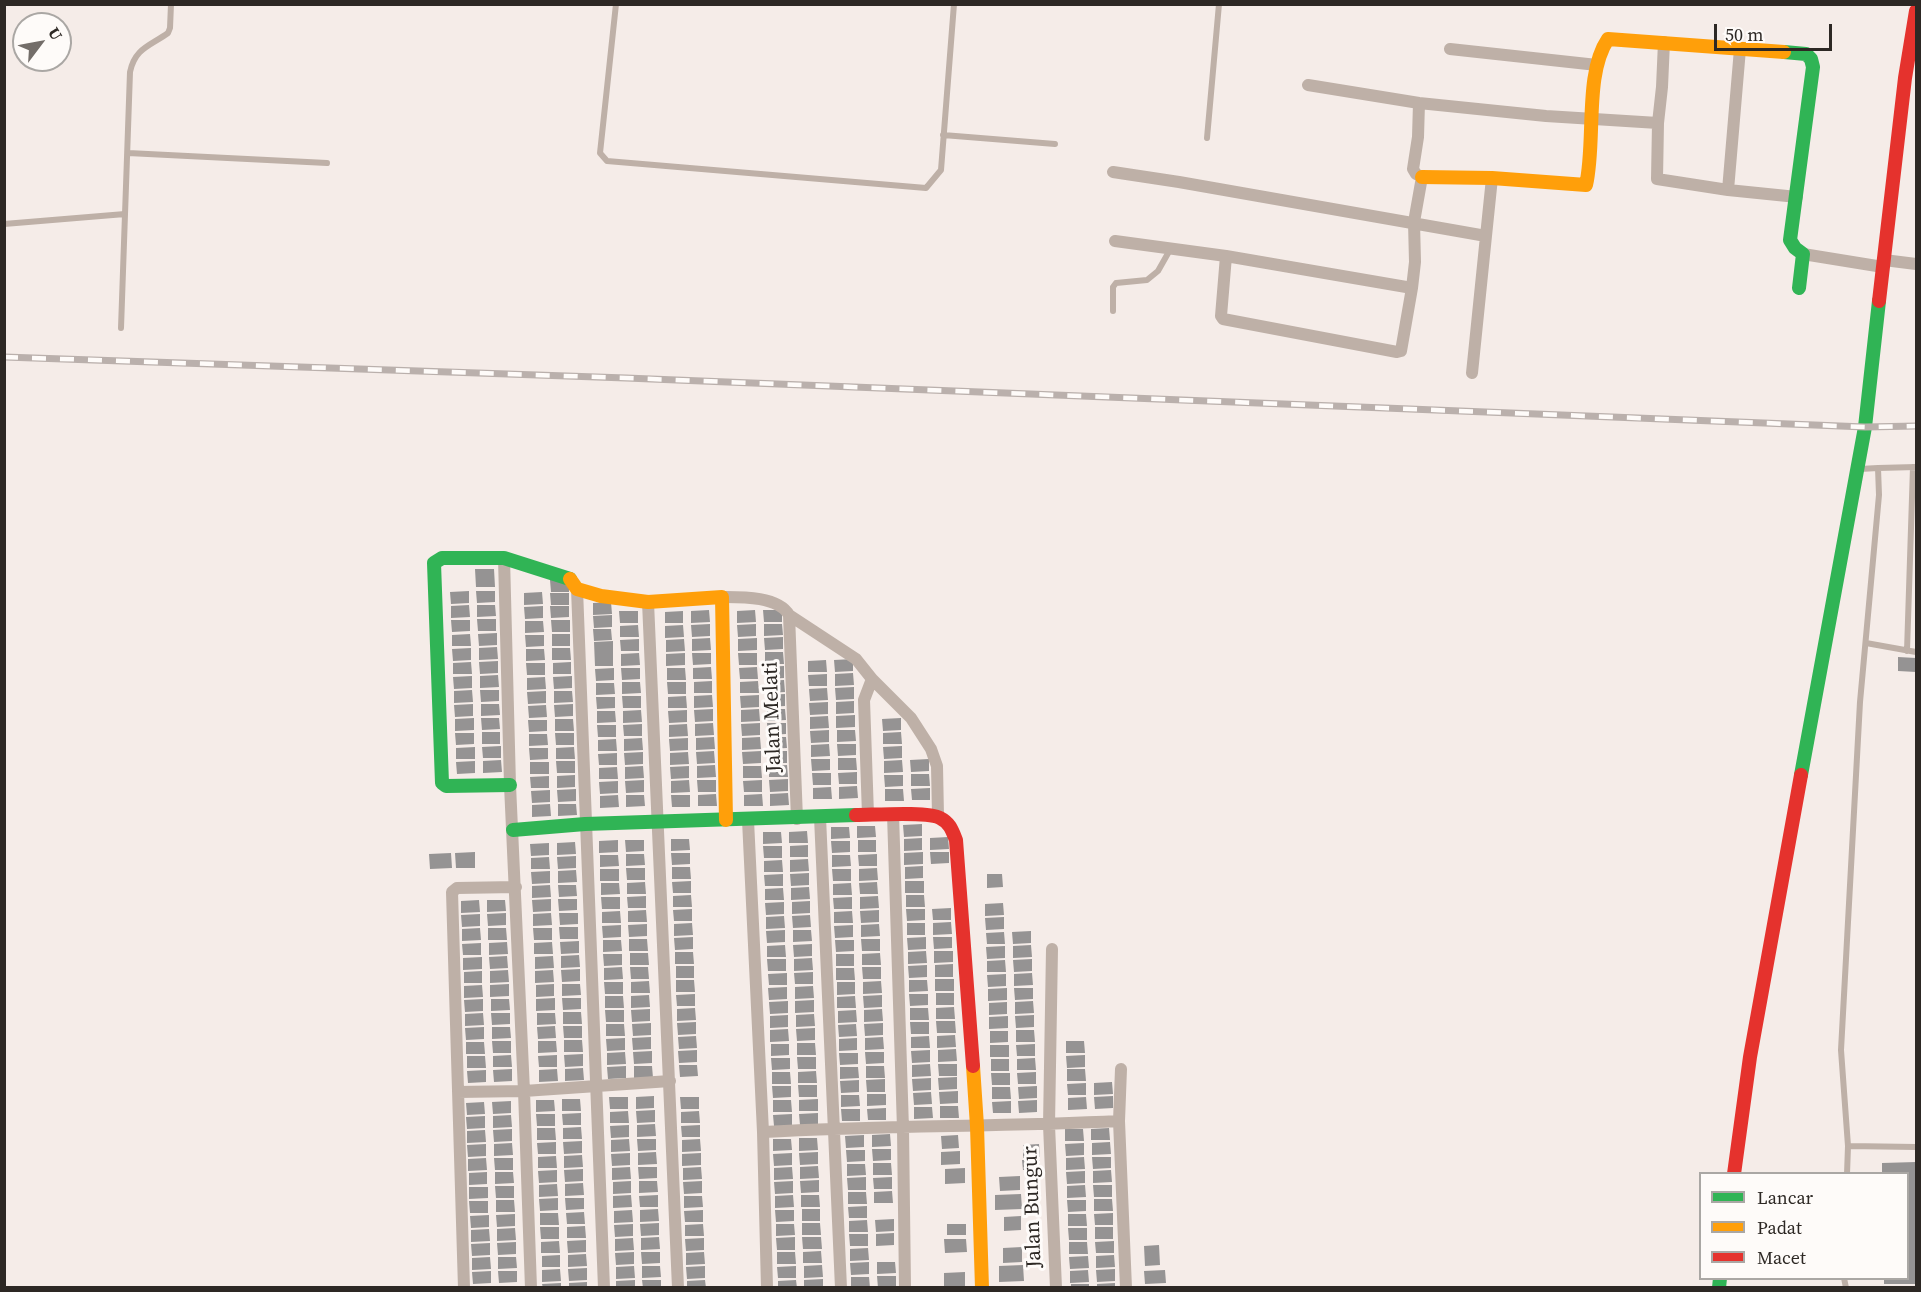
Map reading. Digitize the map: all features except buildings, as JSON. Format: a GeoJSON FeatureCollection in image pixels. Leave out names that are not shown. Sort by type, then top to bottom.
{"type":"FeatureCollection","features":[{"type":"Feature","properties":{"kind":"street"},"geometry":{"type":"LineString","coordinates":[[1734,1172],[1750,1057],[1865,427],[1883,263],[1917,10]]}},
{"type":"Feature","properties":{"kind":"street"},"geometry":{"type":"LineString","coordinates":[[1419,103],[1418,137],[1413,169],[1422,177],[1492,178],[1586,185],[1596,65],[1602,44],[1608,39],[1806,54],[1811,59],[1813,67],[1790,240],[1803,254],[1883,263],[1917,264]]}},
{"type":"Feature","properties":{"kind":"street"},"geometry":{"type":"LineString","coordinates":[[1664,42],[1658,123],[1657,179],[1728,190],[1797,197]]}},
{"type":"Feature","properties":{"kind":"street"},"geometry":{"type":"LineString","coordinates":[[1450,49],[1596,65]]}},
{"type":"Feature","properties":{"kind":"street"},"geometry":{"type":"LineString","coordinates":[[1728,190],[1740,49]]}},
{"type":"Feature","properties":{"kind":"street"},"geometry":{"type":"LineString","coordinates":[[1308,85],[1419,103],[1546,116],[1592,117],[1658,123]]}},
{"type":"Feature","properties":{"kind":"street"},"geometry":{"type":"LineString","coordinates":[[1113,172],[1486,236]]}},
{"type":"Feature","properties":{"kind":"street"},"geometry":{"type":"LineString","coordinates":[[1226,256],[1223,319],[1397,352],[1403,348],[1412,288],[1415,262],[1414,222],[1422,177]]}},
{"type":"Feature","properties":{"kind":"street"},"geometry":{"type":"LineString","coordinates":[[1472,373],[1492,178]]}},
{"type":"Feature","properties":{"kind":"street"},"geometry":{"type":"LineString","coordinates":[[1115,241],[1171,247],[1412,288]]}},
{"type":"Feature","properties":{"kind":"street"},"geometry":{"type":"LineString","coordinates":[[1798,288],[1803,254]]}},
{"type":"Feature","properties":{"kind":"street"},"geometry":{"type":"LineString","coordinates":[[510,785],[446,786],[442,783],[434,563],[442,558],[504,558],[570,579],[577,589],[604,1287]]}},
{"type":"Feature","properties":{"kind":"street"},"geometry":{"type":"LineString","coordinates":[[504,558],[510,785],[525,1091],[531,1287]]}},
{"type":"Feature","properties":{"kind":"street"},"geometry":{"type":"LineString","coordinates":[[577,589],[601,596],[648,602],[752,597],[779,605],[789,615],[856,659],[872,679],[911,718],[931,749],[937,766],[938,816]]}},
{"type":"Feature","properties":{"kind":"street"},"geometry":{"type":"LineString","coordinates":[[722,597],[726,820]]}},
{"type":"Feature","properties":{"kind":"street"},"geometry":{"type":"LineString","coordinates":[[648,602],[678,1287]]}},
{"type":"Feature","properties":{"kind":"street","name":"Jalan Melati"},"geometry":{"type":"LineString","coordinates":[[789,615],[797,819]]}},
{"type":"Feature","properties":{"kind":"street"},"geometry":{"type":"LineString","coordinates":[[868,815],[864,700],[872,679]]}},
{"type":"Feature","properties":{"kind":"street"},"geometry":{"type":"LineString","coordinates":[[513,830],[585,824],[797,819],[893,814],[938,816],[950,825],[956,840],[977,1126],[982,1287]]}},
{"type":"Feature","properties":{"kind":"street"},"geometry":{"type":"LineString","coordinates":[[893,814],[903,1129],[905,1287]]}},
{"type":"Feature","properties":{"kind":"street"},"geometry":{"type":"LineString","coordinates":[[820,817],[841,1287]]}},
{"type":"Feature","properties":{"kind":"street"},"geometry":{"type":"LineString","coordinates":[[748,820],[763,1132],[766,1287]]}},
{"type":"Feature","properties":{"kind":"street"},"geometry":{"type":"LineString","coordinates":[[464,1287],[452,892],[457,888],[516,886]]}},
{"type":"Feature","properties":{"kind":"street","name":"Jalan Bungur"},"geometry":{"type":"LineString","coordinates":[[1052,949],[1049,1125],[1056,1287]]}},
{"type":"Feature","properties":{"kind":"street"},"geometry":{"type":"LineString","coordinates":[[1121,1069],[1119,1121],[1126,1287]]}},
{"type":"Feature","properties":{"kind":"street"},"geometry":{"type":"LineString","coordinates":[[458,1092],[525,1091],[669,1081]]}},
{"type":"Feature","properties":{"kind":"street"},"geometry":{"type":"LineString","coordinates":[[763,1132],[833,1128],[903,1129],[1119,1121]]}},
{"type":"Feature","properties":{"kind":"lane"},"geometry":{"type":"LineString","coordinates":[[121,328],[130,72],[139,52],[168,33],[171,4]]}},
{"type":"Feature","properties":{"kind":"lane"},"geometry":{"type":"LineString","coordinates":[[616,4],[600,153],[607,161],[926,188],[940,170],[954,4]]}},
{"type":"Feature","properties":{"kind":"lane"},"geometry":{"type":"LineString","coordinates":[[1207,138],[1219,4]]}},
{"type":"Feature","properties":{"kind":"lane"},"geometry":{"type":"LineString","coordinates":[[943,135],[1055,144]]}},
{"type":"Feature","properties":{"kind":"lane"},"geometry":{"type":"LineString","coordinates":[[128,153],[327,163]]}},
{"type":"Feature","properties":{"kind":"lane"},"geometry":{"type":"LineString","coordinates":[[4,224],[125,214]]}},
{"type":"Feature","properties":{"kind":"lane"},"geometry":{"type":"LineString","coordinates":[[1113,311],[1113,287],[1116,283],[1147,280],[1158,271],[1171,247]]}},
{"type":"Feature","properties":{"kind":"lane"},"geometry":{"type":"LineString","coordinates":[[1857,469],[1915,467],[1907,651]]}},
{"type":"Feature","properties":{"kind":"lane"},"geometry":{"type":"LineString","coordinates":[[1847,1172],[1848,1146],[1841,1050],[1860,712],[1878,516],[1878,468]]}},
{"type":"Feature","properties":{"kind":"lane"},"geometry":{"type":"LineString","coordinates":[[1866,644],[1917,652]]}},
{"type":"Feature","properties":{"kind":"lane"},"geometry":{"type":"LineString","coordinates":[[1848,1146],[1917,1147]]}},
{"type":"Feature","properties":{"kind":"railway"},"geometry":{"type":"LineString","coordinates":[[4,357],[626,378],[1865,427],[1916,426]]}},
{"type":"Feature","properties":{"kind":"traffic: fast"},"geometry":{"type":"LineString","coordinates":[[1784,52],[1806,54],[1811,59],[1813,67],[1790,240],[1803,254],[1799,288]]}},
{"type":"Feature","properties":{"kind":"traffic: fast"},"geometry":{"type":"LineString","coordinates":[[1801,775],[1865,427],[1879,301]]}},
{"type":"Feature","properties":{"kind":"traffic: fast"},"geometry":{"type":"LineString","coordinates":[[510,785],[446,786],[442,783],[434,563],[442,558],[504,558],[570,579]]}},
{"type":"Feature","properties":{"kind":"traffic: fast"},"geometry":{"type":"LineString","coordinates":[[513,830],[585,824],[856,815]]}},
{"type":"Feature","properties":{"kind":"traffic: fast"},"geometry":{"type":"LineString","coordinates":[[1719,1288],[1720,1280]]}},
{"type":"Feature","properties":{"kind":"traffic: slow"},"geometry":{"type":"LineString","coordinates":[[1422,177],[1492,178],[1586,185],[1593,89],[1601,54],[1608,39],[1784,52]]}},
{"type":"Feature","properties":{"kind":"traffic: slow"},"geometry":{"type":"LineString","coordinates":[[570,579],[577,589],[601,596],[648,602],[722,597],[726,820]]}},
{"type":"Feature","properties":{"kind":"traffic: slow"},"geometry":{"type":"LineString","coordinates":[[973,1066],[982,1288]]}},
{"type":"Feature","properties":{"kind":"traffic: jam"},"geometry":{"type":"LineString","coordinates":[[1879,301],[1905,78],[1916,11]]}},
{"type":"Feature","properties":{"kind":"traffic: jam"},"geometry":{"type":"LineString","coordinates":[[1734,1172],[1750,1057],[1801,775]]}},
{"type":"Feature","properties":{"kind":"traffic: jam"},"geometry":{"type":"LineString","coordinates":[[856,815],[934,816],[943,820],[952,830],[956,840],[973,1066]]}}]}
